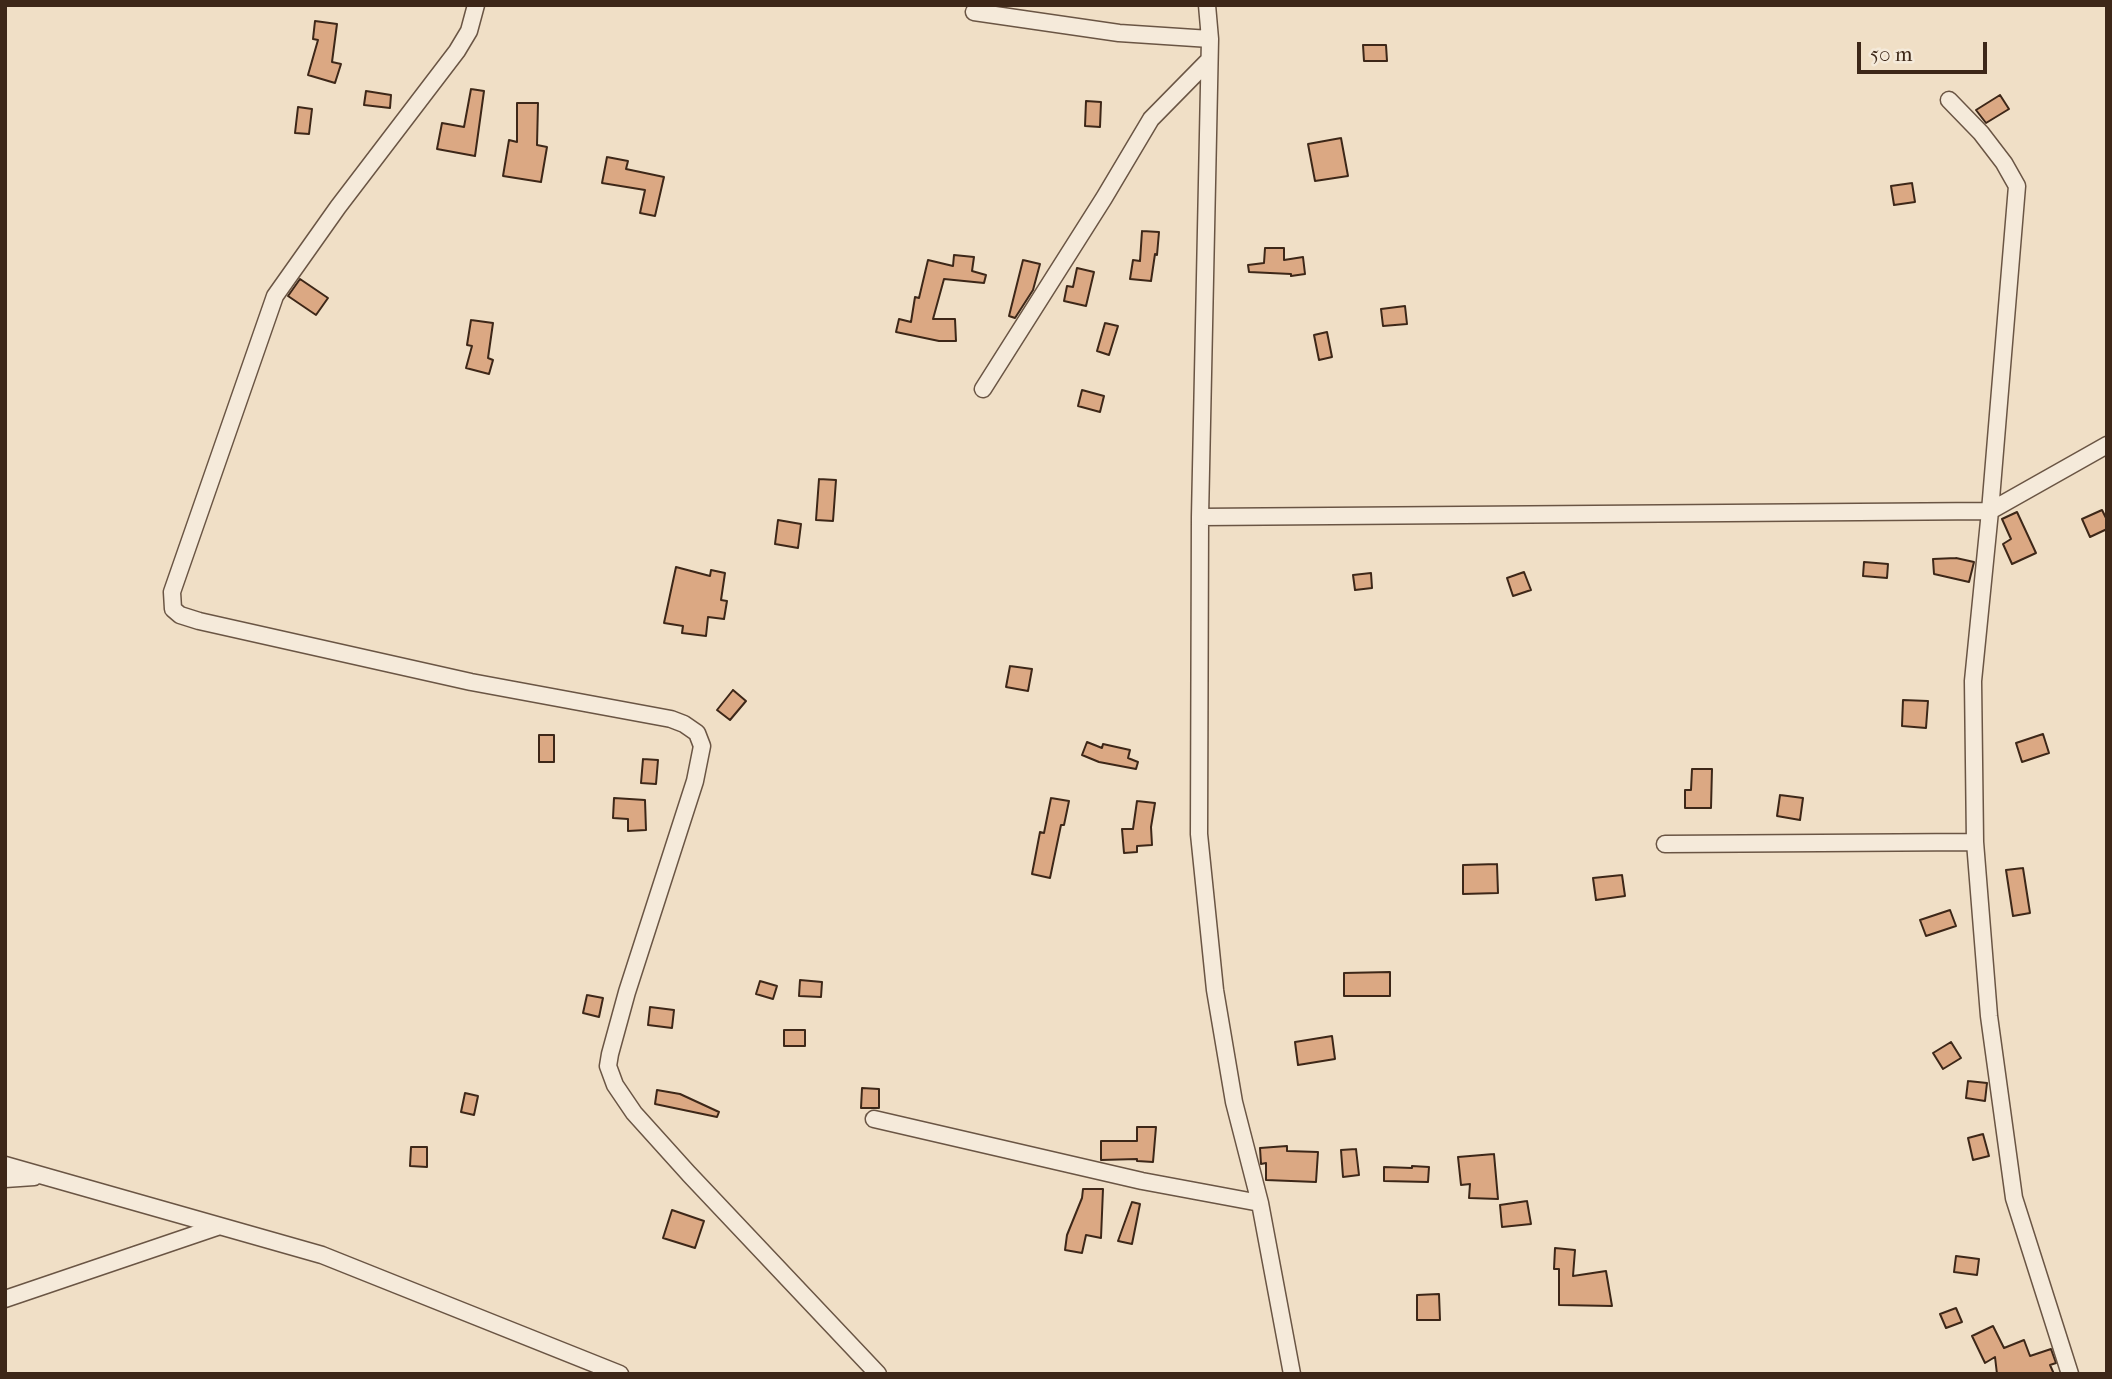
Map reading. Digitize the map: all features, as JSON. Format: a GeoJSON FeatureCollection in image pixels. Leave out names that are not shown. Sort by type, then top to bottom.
{"type":"FeatureCollection","features":[{"type":"Feature","properties":{"kind":"street"},"geometry":{"type":"LineString","coordinates":[[476,5],[469,31],[457,51],[275,296],[172,592],[173,609],[180,615],[199,621],[458,679],[671,719],[697,733],[702,746],[695,781],[627,992],[608,1066],[615,1085],[634,1113],[878,1374]]}},
{"type":"Feature","properties":{"kind":"street"},"geometry":{"type":"LineString","coordinates":[[1207,5],[1210,39],[1200,517],[1199,834],[1215,990],[1234,1102],[1259,1203],[1292,1374]]}},
{"type":"Feature","properties":{"kind":"street"},"geometry":{"type":"LineString","coordinates":[[974,12],[1119,33],[1210,39]]}},
{"type":"Feature","properties":{"kind":"street"},"geometry":{"type":"LineString","coordinates":[[983,389],[1151,119],[1209,60]]}},
{"type":"Feature","properties":{"kind":"street"},"geometry":{"type":"LineString","coordinates":[[1949,100],[2004,163],[2017,186],[1973,681],[1975,842],[1989,1016],[2014,1198],[2070,1374]]}},
{"type":"Feature","properties":{"kind":"street"},"geometry":{"type":"LineString","coordinates":[[1200,517],[1990,511],[2107,445]]}},
{"type":"Feature","properties":{"kind":"street"},"geometry":{"type":"LineString","coordinates":[[1665,844],[1975,842]]}},
{"type":"Feature","properties":{"kind":"street"},"geometry":{"type":"LineString","coordinates":[[874,1119],[1142,1181],[1259,1203]]}},
{"type":"Feature","properties":{"kind":"street"},"geometry":{"type":"LineString","coordinates":[[5,1164],[322,1255],[620,1374]]}},
{"type":"Feature","properties":{"kind":"street"},"geometry":{"type":"LineString","coordinates":[[5,1178],[50,1176]]}},
{"type":"Feature","properties":{"kind":"street"},"geometry":{"type":"LineString","coordinates":[[5,1299],[220,1226]]}},
{"type":"Feature","properties":{"kind":"building"},"geometry":{"type":"Polygon","coordinates":[[[315,21],[337,24],[332,62],[341,64],[335,83],[308,75],[318,40],[313,39],[315,21]]]}},
{"type":"Feature","properties":{"kind":"building"},"geometry":{"type":"Polygon","coordinates":[[[1363,45],[1386,45],[1387,61],[1364,61],[1363,45]]]}},
{"type":"Feature","properties":{"kind":"building"},"geometry":{"type":"Polygon","coordinates":[[[471,89],[484,91],[475,156],[437,149],[442,123],[464,127],[471,89]]]}},
{"type":"Feature","properties":{"kind":"building"},"geometry":{"type":"Polygon","coordinates":[[[366,91],[391,95],[390,108],[364,105],[366,91]]]}},
{"type":"Feature","properties":{"kind":"building"},"geometry":{"type":"Polygon","coordinates":[[[2000,95],[2009,109],[1986,123],[1976,110],[2000,95]]]}},
{"type":"Feature","properties":{"kind":"building"},"geometry":{"type":"Polygon","coordinates":[[[1086,101],[1101,102],[1100,127],[1085,126],[1086,101]]]}},
{"type":"Feature","properties":{"kind":"building"},"geometry":{"type":"Polygon","coordinates":[[[517,103],[538,103],[537,145],[547,147],[541,182],[503,176],[509,140],[517,142],[517,103]]]}},
{"type":"Feature","properties":{"kind":"building"},"geometry":{"type":"Polygon","coordinates":[[[298,107],[312,109],[309,134],[295,133],[298,107]]]}},
{"type":"Feature","properties":{"kind":"building"},"geometry":{"type":"Polygon","coordinates":[[[1341,138],[1348,176],[1315,181],[1308,144],[1341,138]]]}},
{"type":"Feature","properties":{"kind":"building"},"geometry":{"type":"Polygon","coordinates":[[[607,157],[628,161],[626,169],[664,177],[655,216],[640,213],[645,190],[602,183],[607,157]]]}},
{"type":"Feature","properties":{"kind":"building"},"geometry":{"type":"Polygon","coordinates":[[[1912,183],[1915,202],[1894,205],[1891,186],[1912,183]]]}},
{"type":"Feature","properties":{"kind":"building"},"geometry":{"type":"Polygon","coordinates":[[[1142,231],[1159,232],[1151,281],[1130,279],[1133,260],[1140,261],[1142,231]]]}},
{"type":"Feature","properties":{"kind":"building"},"geometry":{"type":"Polygon","coordinates":[[[1265,248],[1284,248],[1284,260],[1303,257],[1305,274],[1291,276],[1249,272],[1248,265],[1264,263],[1265,248]]]}},
{"type":"Feature","properties":{"kind":"building"},"geometry":{"type":"Polygon","coordinates":[[[954,255],[974,257],[972,271],[986,275],[984,283],[944,279],[933,319],[955,319],[956,341],[939,341],[896,332],[899,319],[911,322],[915,297],[919,298],[928,260],[953,266],[954,255]]]}},
{"type":"Feature","properties":{"kind":"building"},"geometry":{"type":"Polygon","coordinates":[[[1023,260],[1040,264],[1033,290],[1015,318],[1009,316],[1023,260]]]}},
{"type":"Feature","properties":{"kind":"building"},"geometry":{"type":"Polygon","coordinates":[[[1077,268],[1094,272],[1086,306],[1064,301],[1067,286],[1073,287],[1077,268]]]}},
{"type":"Feature","properties":{"kind":"building"},"geometry":{"type":"Polygon","coordinates":[[[300,279],[328,298],[316,315],[288,296],[300,279]]]}},
{"type":"Feature","properties":{"kind":"building"},"geometry":{"type":"Polygon","coordinates":[[[1405,306],[1407,324],[1383,326],[1381,309],[1405,306]]]}},
{"type":"Feature","properties":{"kind":"building"},"geometry":{"type":"Polygon","coordinates":[[[471,320],[493,323],[488,358],[493,360],[489,374],[466,368],[472,346],[467,345],[471,320]]]}},
{"type":"Feature","properties":{"kind":"building"},"geometry":{"type":"Polygon","coordinates":[[[1105,323],[1118,326],[1109,355],[1097,351],[1105,323]]]}},
{"type":"Feature","properties":{"kind":"building"},"geometry":{"type":"Polygon","coordinates":[[[1327,332],[1332,357],[1319,360],[1314,335],[1327,332]]]}},
{"type":"Feature","properties":{"kind":"building"},"geometry":{"type":"Polygon","coordinates":[[[1082,390],[1104,396],[1100,412],[1078,406],[1082,390]]]}},
{"type":"Feature","properties":{"kind":"building"},"geometry":{"type":"Polygon","coordinates":[[[819,479],[836,480],[833,521],[816,520],[819,479]]]}},
{"type":"Feature","properties":{"kind":"building"},"geometry":{"type":"Polygon","coordinates":[[[2102,510],[2107,520],[2107,529],[2090,537],[2082,519],[2102,510]]]}},
{"type":"Feature","properties":{"kind":"building"},"geometry":{"type":"Polygon","coordinates":[[[2017,512],[2036,553],[2012,564],[2003,544],[2011,539],[2002,519],[2017,512]]]}},
{"type":"Feature","properties":{"kind":"building"},"geometry":{"type":"Polygon","coordinates":[[[778,520],[801,524],[798,548],[775,544],[778,520]]]}},
{"type":"Feature","properties":{"kind":"building"},"geometry":{"type":"Polygon","coordinates":[[[1956,558],[1974,562],[1969,582],[1934,574],[1933,559],[1956,558]]]}},
{"type":"Feature","properties":{"kind":"building"},"geometry":{"type":"Polygon","coordinates":[[[1864,562],[1888,564],[1887,578],[1863,576],[1864,562]]]}},
{"type":"Feature","properties":{"kind":"building"},"geometry":{"type":"Polygon","coordinates":[[[676,567],[710,576],[711,570],[725,573],[721,600],[727,601],[724,619],[708,617],[706,636],[682,633],[683,626],[664,623],[676,567]]]}},
{"type":"Feature","properties":{"kind":"building"},"geometry":{"type":"Polygon","coordinates":[[[1524,572],[1531,590],[1513,596],[1507,578],[1524,572]]]}},
{"type":"Feature","properties":{"kind":"building"},"geometry":{"type":"Polygon","coordinates":[[[1371,573],[1372,588],[1355,590],[1353,575],[1371,573]]]}},
{"type":"Feature","properties":{"kind":"building"},"geometry":{"type":"Polygon","coordinates":[[[1010,666],[1032,669],[1028,691],[1006,687],[1010,666]]]}},
{"type":"Feature","properties":{"kind":"building"},"geometry":{"type":"Polygon","coordinates":[[[733,690],[746,701],[730,720],[717,710],[733,690]]]}},
{"type":"Feature","properties":{"kind":"building"},"geometry":{"type":"Polygon","coordinates":[[[1903,700],[1928,701],[1926,728],[1902,726],[1903,700]]]}},
{"type":"Feature","properties":{"kind":"building"},"geometry":{"type":"Polygon","coordinates":[[[2043,734],[2049,753],[2022,762],[2016,743],[2043,734]]]}},
{"type":"Feature","properties":{"kind":"building"},"geometry":{"type":"Polygon","coordinates":[[[539,735],[554,735],[554,762],[539,762],[539,735]]]}},
{"type":"Feature","properties":{"kind":"building"},"geometry":{"type":"Polygon","coordinates":[[[1087,742],[1102,748],[1103,744],[1130,750],[1128,758],[1138,762],[1136,769],[1099,762],[1082,755],[1087,742]]]}},
{"type":"Feature","properties":{"kind":"building"},"geometry":{"type":"Polygon","coordinates":[[[643,759],[658,760],[656,784],[641,783],[643,759]]]}},
{"type":"Feature","properties":{"kind":"building"},"geometry":{"type":"Polygon","coordinates":[[[1692,769],[1712,769],[1711,808],[1685,808],[1685,790],[1691,790],[1692,769]]]}},
{"type":"Feature","properties":{"kind":"building"},"geometry":{"type":"Polygon","coordinates":[[[1780,795],[1803,798],[1800,820],[1777,816],[1780,795]]]}},
{"type":"Feature","properties":{"kind":"building"},"geometry":{"type":"Polygon","coordinates":[[[614,798],[645,800],[646,830],[628,831],[628,819],[613,818],[614,798]]]}},
{"type":"Feature","properties":{"kind":"building"},"geometry":{"type":"Polygon","coordinates":[[[1051,798],[1069,801],[1050,878],[1032,874],[1040,832],[1044,833],[1051,798]]]}},
{"type":"Feature","properties":{"kind":"building"},"geometry":{"type":"Polygon","coordinates":[[[1137,801],[1155,803],[1151,827],[1152,845],[1137,846],[1137,852],[1124,853],[1122,829],[1133,829],[1137,801]]]}},
{"type":"Feature","properties":{"kind":"building"},"geometry":{"type":"Polygon","coordinates":[[[1497,864],[1498,893],[1463,894],[1463,865],[1497,864]]]}},
{"type":"Feature","properties":{"kind":"building"},"geometry":{"type":"Polygon","coordinates":[[[2023,868],[2030,913],[2013,916],[2006,870],[2023,868]]]}},
{"type":"Feature","properties":{"kind":"building"},"geometry":{"type":"Polygon","coordinates":[[[1622,875],[1625,896],[1596,900],[1593,878],[1622,875]]]}},
{"type":"Feature","properties":{"kind":"building"},"geometry":{"type":"Polygon","coordinates":[[[1950,910],[1956,926],[1926,936],[1920,920],[1950,910]]]}},
{"type":"Feature","properties":{"kind":"building"},"geometry":{"type":"Polygon","coordinates":[[[1390,972],[1390,996],[1344,996],[1344,973],[1390,972]]]}},
{"type":"Feature","properties":{"kind":"building"},"geometry":{"type":"Polygon","coordinates":[[[800,980],[822,982],[821,997],[799,996],[800,980]]]}},
{"type":"Feature","properties":{"kind":"building"},"geometry":{"type":"Polygon","coordinates":[[[760,981],[777,986],[773,999],[756,994],[760,981]]]}},
{"type":"Feature","properties":{"kind":"building"},"geometry":{"type":"Polygon","coordinates":[[[587,995],[603,998],[599,1017],[583,1013],[587,995]]]}},
{"type":"Feature","properties":{"kind":"building"},"geometry":{"type":"Polygon","coordinates":[[[650,1007],[674,1010],[672,1028],[648,1025],[650,1007]]]}},
{"type":"Feature","properties":{"kind":"building"},"geometry":{"type":"Polygon","coordinates":[[[784,1030],[805,1030],[805,1046],[784,1046],[784,1030]]]}},
{"type":"Feature","properties":{"kind":"building"},"geometry":{"type":"Polygon","coordinates":[[[1332,1036],[1335,1059],[1298,1065],[1295,1042],[1332,1036]]]}},
{"type":"Feature","properties":{"kind":"building"},"geometry":{"type":"Polygon","coordinates":[[[1951,1042],[1961,1058],[1943,1069],[1933,1053],[1951,1042]]]}},
{"type":"Feature","properties":{"kind":"building"},"geometry":{"type":"Polygon","coordinates":[[[1968,1081],[1987,1083],[1985,1101],[1966,1098],[1968,1081]]]}},
{"type":"Feature","properties":{"kind":"building"},"geometry":{"type":"Polygon","coordinates":[[[862,1088],[879,1089],[879,1108],[861,1108],[862,1088]]]}},
{"type":"Feature","properties":{"kind":"building"},"geometry":{"type":"Polygon","coordinates":[[[657,1090],[680,1094],[719,1112],[717,1117],[655,1104],[657,1090]]]}},
{"type":"Feature","properties":{"kind":"building"},"geometry":{"type":"Polygon","coordinates":[[[465,1093],[478,1096],[474,1115],[461,1112],[465,1093]]]}},
{"type":"Feature","properties":{"kind":"building"},"geometry":{"type":"Polygon","coordinates":[[[1137,1127],[1156,1127],[1153,1162],[1137,1159],[1101,1160],[1101,1141],[1137,1141],[1137,1127]]]}},
{"type":"Feature","properties":{"kind":"building"},"geometry":{"type":"Polygon","coordinates":[[[1983,1134],[1989,1156],[1973,1160],[1968,1138],[1983,1134]]]}},
{"type":"Feature","properties":{"kind":"building"},"geometry":{"type":"Polygon","coordinates":[[[1287,1146],[1287,1151],[1318,1152],[1316,1182],[1266,1180],[1266,1163],[1261,1164],[1260,1148],[1287,1146]]]}},
{"type":"Feature","properties":{"kind":"building"},"geometry":{"type":"Polygon","coordinates":[[[411,1147],[427,1147],[427,1167],[410,1166],[411,1147]]]}},
{"type":"Feature","properties":{"kind":"building"},"geometry":{"type":"Polygon","coordinates":[[[1356,1149],[1359,1175],[1343,1177],[1341,1150],[1356,1149]]]}},
{"type":"Feature","properties":{"kind":"building"},"geometry":{"type":"Polygon","coordinates":[[[1494,1154],[1498,1199],[1469,1198],[1470,1184],[1461,1185],[1458,1157],[1494,1154]]]}},
{"type":"Feature","properties":{"kind":"building"},"geometry":{"type":"Polygon","coordinates":[[[1384,1167],[1429,1167],[1428,1182],[1384,1181],[1384,1167]]]}},
{"type":"Feature","properties":{"kind":"building"},"geometry":{"type":"Polygon","coordinates":[[[1083,1189],[1103,1189],[1101,1238],[1086,1235],[1082,1253],[1065,1250],[1067,1235],[1083,1189]]]}},
{"type":"Feature","properties":{"kind":"building"},"geometry":{"type":"Polygon","coordinates":[[[1527,1201],[1531,1224],[1502,1227],[1500,1205],[1527,1201]]]}},
{"type":"Feature","properties":{"kind":"building"},"geometry":{"type":"Polygon","coordinates":[[[1132,1202],[1140,1204],[1132,1244],[1118,1241],[1132,1202]]]}},
{"type":"Feature","properties":{"kind":"building"},"geometry":{"type":"Polygon","coordinates":[[[672,1210],[704,1221],[695,1248],[663,1238],[672,1210]]]}},
{"type":"Feature","properties":{"kind":"building"},"geometry":{"type":"Polygon","coordinates":[[[1555,1248],[1575,1250],[1573,1276],[1606,1271],[1612,1306],[1559,1305],[1559,1269],[1554,1269],[1555,1248]]]}},
{"type":"Feature","properties":{"kind":"building"},"geometry":{"type":"Polygon","coordinates":[[[1956,1256],[1979,1259],[1977,1275],[1954,1272],[1956,1256]]]}},
{"type":"Feature","properties":{"kind":"building"},"geometry":{"type":"Polygon","coordinates":[[[1439,1294],[1440,1320],[1417,1320],[1417,1295],[1439,1294]]]}},
{"type":"Feature","properties":{"kind":"building"},"geometry":{"type":"Polygon","coordinates":[[[1956,1308],[1962,1322],[1946,1328],[1940,1314],[1956,1308]]]}},
{"type":"Feature","properties":{"kind":"building"},"geometry":{"type":"Polygon","coordinates":[[[1993,1326],[2004,1348],[2024,1340],[2030,1356],[2051,1349],[2056,1363],[2050,1365],[2054,1374],[1997,1374],[1995,1357],[1985,1363],[1972,1336],[1993,1326]]]}}]}
